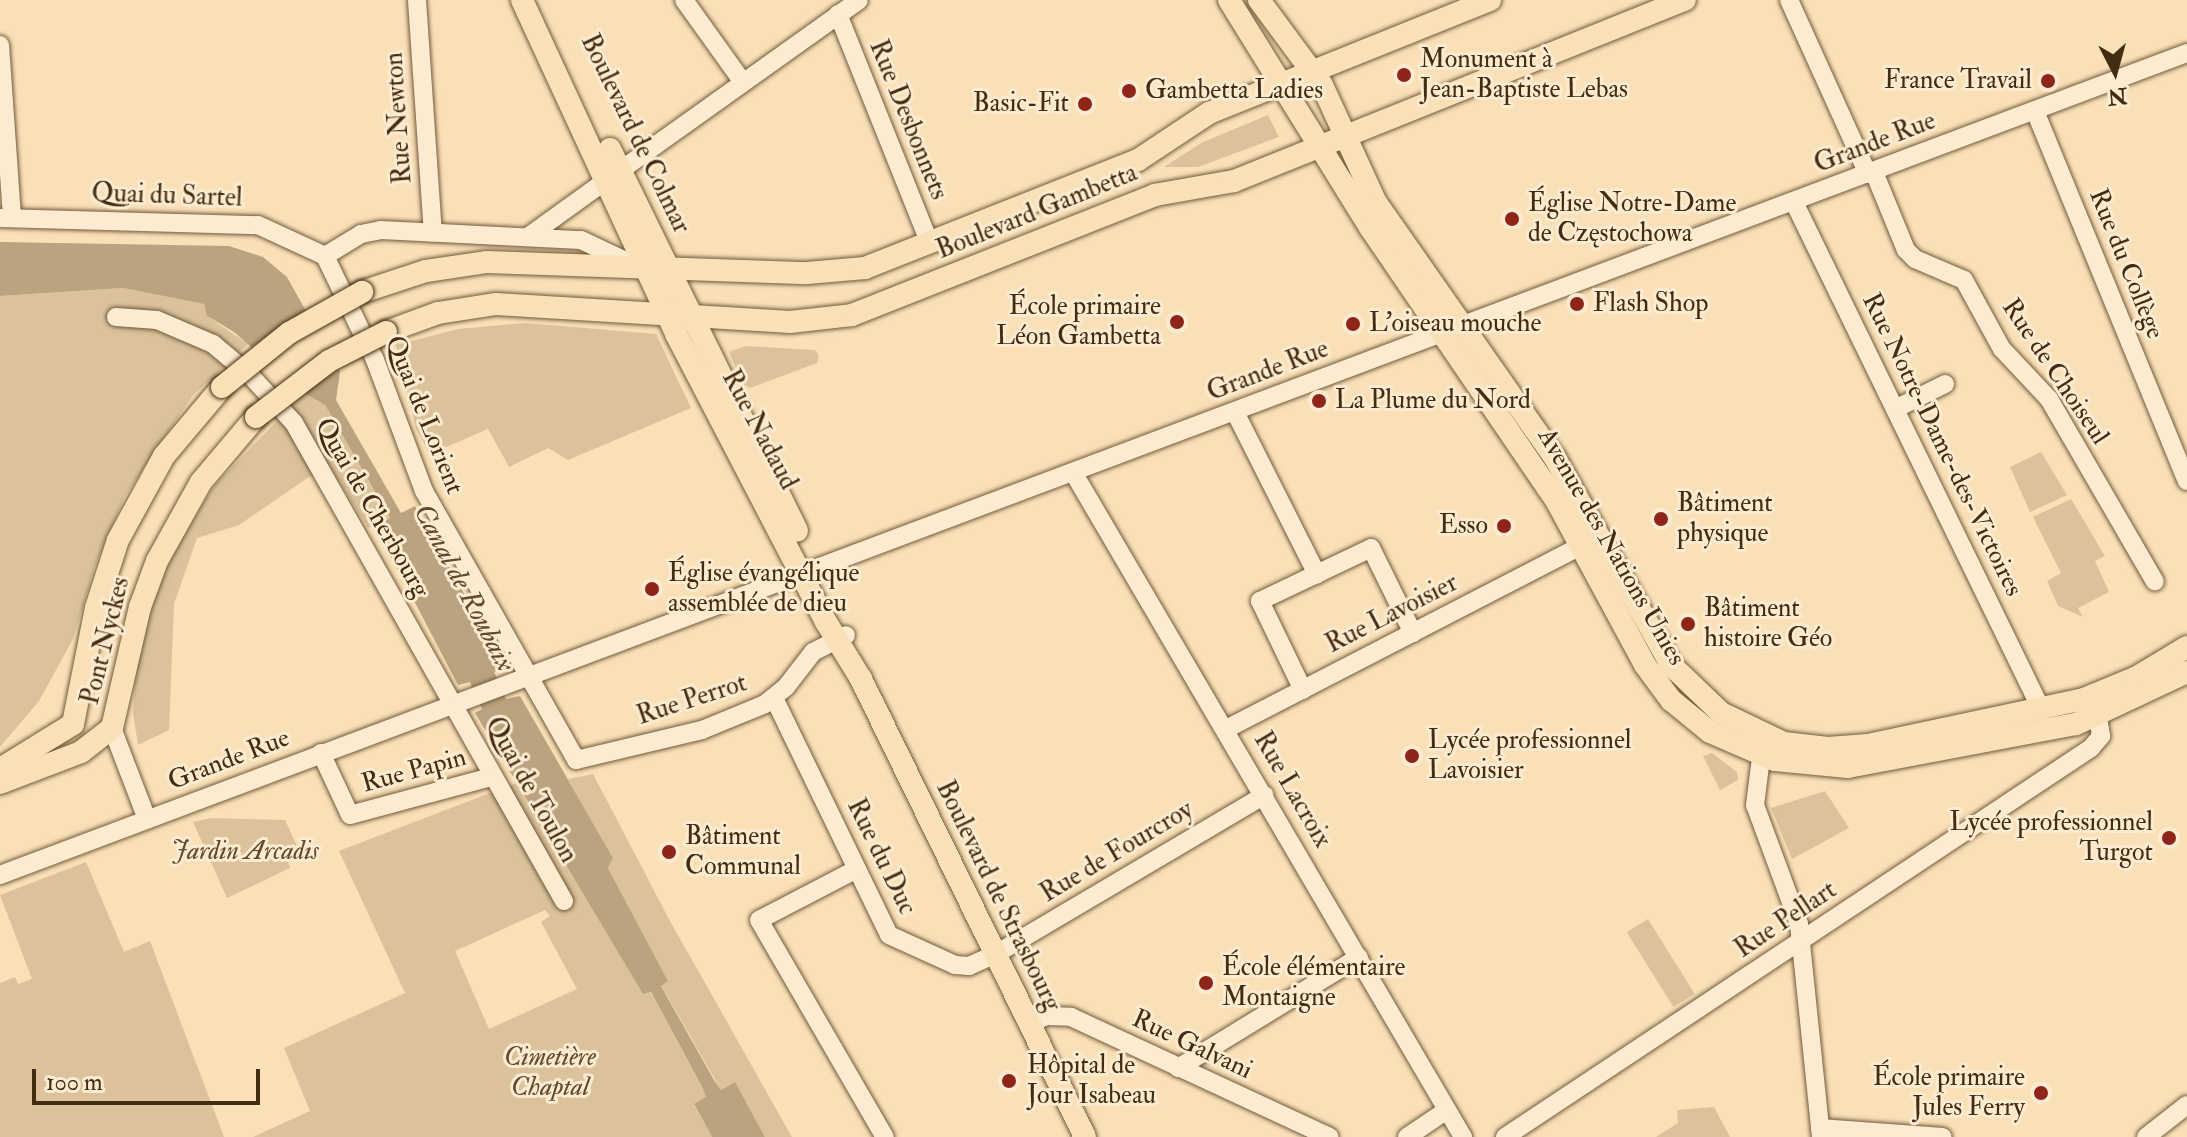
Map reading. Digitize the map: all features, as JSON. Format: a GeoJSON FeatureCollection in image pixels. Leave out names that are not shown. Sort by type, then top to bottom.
{"type":"FeatureCollection","features":[{"type":"Feature","properties":{"kind":"main road","name":"Boulevard de Colmar"},"geometry":{"type":"LineString","coordinates":[[522,0],[614,174],[668,267],[691,315]]}},
{"type":"Feature","properties":{"kind":"main road","name":"Boulevard de Colmar"},"geometry":{"type":"LineString","coordinates":[[538,0],[614,174],[639,265],[667,314]]}},
{"type":"Feature","properties":{"kind":"main road","name":"Avenue des Nations Unies"},"geometry":{"type":"LineString","coordinates":[[1229,0],[1322,145],[1371,229],[1452,329],[1580,498],[1671,665],[1705,702],[1762,746],[1854,747],[2042,711],[2125,683],[2187,647]]}},
{"type":"Feature","properties":{"kind":"main road","name":"Avenue des Nations Unies"},"geometry":{"type":"LineString","coordinates":[[1259,0],[1312,69],[1375,201],[1582,545],[1645,665],[1665,693],[1710,732],[1762,746],[1809,766],[1848,767],[2054,730],[2098,716],[2187,672]]}},
{"type":"Feature","properties":{"kind":"main road","name":"Boulevard Gambetta"},"geometry":{"type":"LineString","coordinates":[[362,292],[404,276],[472,263],[837,272],[874,265],[1144,157],[1209,113],[1282,81],[1490,0]]}},
{"type":"Feature","properties":{"kind":"main road","name":"Boulevard Gambetta"},"geometry":{"type":"LineString","coordinates":[[386,332],[438,313],[496,304],[790,322],[852,315],[1155,195],[1227,183],[1685,0]]}},
{"type":"Feature","properties":{"kind":"main road"},"geometry":{"type":"LineString","coordinates":[[496,304],[539,297],[621,301],[656,291],[666,282],[668,267]]}},
{"type":"Feature","properties":{"kind":"main road"},"geometry":{"type":"LineString","coordinates":[[667,314],[669,297],[711,280],[792,282],[837,272]]}},
{"type":"Feature","properties":{"kind":"main road","name":"Pont Nyckes"},"geometry":{"type":"LineString","coordinates":[[0,769],[70,729],[81,695],[96,608],[124,528],[164,456],[222,387],[298,327],[362,292]]}},
{"type":"Feature","properties":{"kind":"main road","name":"Rue Nadaud"},"geometry":{"type":"LineString","coordinates":[[667,314],[808,569]]}},
{"type":"Feature","properties":{"kind":"main road","name":"Rue Nadaud"},"geometry":{"type":"LineString","coordinates":[[691,315],[808,569]]}},
{"type":"Feature","properties":{"kind":"main road","name":"Pont Nyckes"},"geometry":{"type":"LineString","coordinates":[[112,728],[136,620],[157,561],[201,482],[256,417],[329,361],[386,332]]}},
{"type":"Feature","properties":{"kind":"main road","name":"Boulevard de Strasbourg"},"geometry":{"type":"LineString","coordinates":[[808,569],[1085,1137]]}},
{"type":"Feature","properties":{"kind":"main road"},"geometry":{"type":"LineString","coordinates":[[0,783],[81,752],[112,728]]}},
{"type":"Feature","properties":{"kind":"street","name":"Rue Newton"},"geometry":{"type":"LineString","coordinates":[[417,0],[433,232]]}},
{"type":"Feature","properties":{"kind":"street"},"geometry":{"type":"LineString","coordinates":[[684,0],[742,81]]}},
{"type":"Feature","properties":{"kind":"street","name":"Rue de Choiseul"},"geometry":{"type":"LineString","coordinates":[[1789,0],[1906,250],[1915,259],[1964,280],[2002,349],[2049,399],[2155,582]]}},
{"type":"Feature","properties":{"kind":"street"},"geometry":{"type":"LineString","coordinates":[[527,236],[850,5]]}},
{"type":"Feature","properties":{"kind":"street","name":"Rue Desbonnets"},"geometry":{"type":"LineString","coordinates":[[850,5],[930,244]]}},
{"type":"Feature","properties":{"kind":"street"},"geometry":{"type":"LineString","coordinates":[[0,45],[6,218]]}},
{"type":"Feature","properties":{"kind":"street","name":"Grande Rue"},"geometry":{"type":"LineString","coordinates":[[0,875],[2187,53]]}},
{"type":"Feature","properties":{"kind":"street","name":"Rue du Collège"},"geometry":{"type":"LineString","coordinates":[[2035,111],[2187,481]]}},
{"type":"Feature","properties":{"kind":"street","name":"Rue Notre-Dame-des-Victoires"},"geometry":{"type":"LineString","coordinates":[[1794,202],[2042,711]]}},
{"type":"Feature","properties":{"kind":"street","name":"Quai du Sartel"},"geometry":{"type":"LineString","coordinates":[[6,218],[258,225],[325,256]]}},
{"type":"Feature","properties":{"kind":"street","name":"Boulevard Gambetta"},"geometry":{"type":"LineString","coordinates":[[325,256],[367,231],[433,232],[585,241],[639,265]]}},
{"type":"Feature","properties":{"kind":"street","name":"Quai de Lorient"},"geometry":{"type":"LineString","coordinates":[[325,256],[375,360],[424,491],[576,760]]}},
{"type":"Feature","properties":{"kind":"street","name":"Quai de Cherbourg"},"geometry":{"type":"LineString","coordinates":[[116,317],[174,325],[226,354],[294,423],[453,703]]}},
{"type":"Feature","properties":{"kind":"street"},"geometry":{"type":"LineString","coordinates":[[1895,409],[1945,384]]}},
{"type":"Feature","properties":{"kind":"street"},"geometry":{"type":"LineString","coordinates":[[1235,412],[1317,574]]}},
{"type":"Feature","properties":{"kind":"street","name":"Rue Lacroix"},"geometry":{"type":"LineString","coordinates":[[1073,472],[1463,1137]]}},
{"type":"Feature","properties":{"kind":"street","name":"Rue Lavoisier"},"geometry":{"type":"LineString","coordinates":[[1226,729],[1582,545]]}},
{"type":"Feature","properties":{"kind":"street"},"geometry":{"type":"LineString","coordinates":[[1303,690],[1260,601],[1371,548],[1413,633]]}},
{"type":"Feature","properties":{"kind":"street","name":"Rue Perrot"},"geometry":{"type":"LineString","coordinates":[[576,760],[702,730],[774,698],[809,655],[841,637]]}},
{"type":"Feature","properties":{"kind":"street","name":"Rue du Duc"},"geometry":{"type":"LineString","coordinates":[[774,698],[892,938],[955,965],[969,966],[996,954]]}},
{"type":"Feature","properties":{"kind":"street","name":"Quai de Toulon"},"geometry":{"type":"LineString","coordinates":[[453,703],[491,777],[564,901]]}},
{"type":"Feature","properties":{"kind":"street","name":"Rue Pellart"},"geometry":{"type":"LineString","coordinates":[[1505,1137],[2096,744],[2102,731],[2098,716]]}},
{"type":"Feature","properties":{"kind":"street","name":"Pont Nyckes"},"geometry":{"type":"LineString","coordinates":[[112,728],[147,819]]}},
{"type":"Feature","properties":{"kind":"street"},"geometry":{"type":"LineString","coordinates":[[1762,746],[1755,805],[1793,902],[1802,941],[1820,1133],[1943,1137]]}},
{"type":"Feature","properties":{"kind":"street","name":"Rue Papin"},"geometry":{"type":"LineString","coordinates":[[321,753],[350,815],[491,777]]}},
{"type":"Feature","properties":{"kind":"street","name":"Rue de Fourcroy"},"geometry":{"type":"LineString","coordinates":[[996,954],[1265,795]]}},
{"type":"Feature","properties":{"kind":"street"},"geometry":{"type":"LineString","coordinates":[[857,869],[759,920],[885,1137]]}},
{"type":"Feature","properties":{"kind":"street"},"geometry":{"type":"LineString","coordinates":[[1178,1068],[1359,957]]}},
{"type":"Feature","properties":{"kind":"street","name":"Rue Galvani"},"geometry":{"type":"LineString","coordinates":[[1029,1023],[1047,1016],[1071,1017],[1330,1137]]}},
{"type":"Feature","properties":{"kind":"street"},"geometry":{"type":"LineString","coordinates":[[2146,1137],[2187,1105]]}},
{"type":"Feature","properties":{"kind":"street"},"geometry":{"type":"LineString","coordinates":[[1407,1137],[1447,1110]]}},
{"type":"Feature","properties":{"kind":"green space"},"geometry":{"type":"Polygon","coordinates":[[[1268,115],[1279,137],[1198,167],[1164,167],[1201,143],[1268,115]]]}},
{"type":"Feature","properties":{"kind":"green space"},"geometry":{"type":"Polygon","coordinates":[[[123,288],[204,304],[207,316],[248,344],[193,395],[125,496],[95,566],[73,639],[39,701],[0,747],[0,296],[123,288]]]}},
{"type":"Feature","properties":{"kind":"green space"},"geometry":{"type":"Polygon","coordinates":[[[525,323],[656,334],[691,408],[568,460],[548,448],[509,467],[488,429],[430,454],[416,429],[396,345],[458,329],[525,323]]]}},
{"type":"Feature","properties":{"kind":"green space"},"geometry":{"type":"Polygon","coordinates":[[[745,346],[815,350],[819,356],[817,363],[750,388],[743,384],[729,352],[745,346]]]}},
{"type":"Feature","properties":{"kind":"green space"},"geometry":{"type":"Polygon","coordinates":[[[304,393],[325,405],[390,519],[368,528],[328,464],[239,525],[197,538],[174,604],[169,730],[138,745],[133,713],[137,653],[171,550],[216,484],[304,393]]]}},
{"type":"Feature","properties":{"kind":"green space"},"geometry":{"type":"Polygon","coordinates":[[[2041,452],[2067,495],[2030,512],[2010,467],[2041,452]]]}},
{"type":"Feature","properties":{"kind":"green space"},"geometry":{"type":"Polygon","coordinates":[[[2071,499],[2105,556],[2095,561],[2109,592],[2078,608],[2083,617],[2058,606],[2047,581],[2061,573],[2033,517],[2071,499]]]}},
{"type":"Feature","properties":{"kind":"green space"},"geometry":{"type":"Polygon","coordinates":[[[1712,753],[1737,772],[1738,780],[1720,790],[1703,756],[1712,753]]]}},
{"type":"Feature","properties":{"kind":"green space"},"geometry":{"type":"Polygon","coordinates":[[[593,774],[670,921],[792,1137],[765,1137],[735,1083],[721,1090],[661,985],[668,981],[608,868],[613,858],[568,779],[593,774]]]}},
{"type":"Feature","properties":{"kind":"green space","name":"Cimetière Chaptal"},"geometry":{"type":"Polygon","coordinates":[[[516,783],[643,993],[650,992],[655,1000],[707,1097],[694,1105],[712,1137],[253,1137],[310,1111],[284,1048],[405,993],[339,851],[516,783]],[[545,910],[455,951],[489,1029],[577,989],[541,922],[550,916],[545,910]]]}},
{"type":"Feature","properties":{"kind":"green space"},"geometry":{"type":"Polygon","coordinates":[[[1825,791],[1849,828],[1792,859],[1771,808],[1825,791]]]}},
{"type":"Feature","properties":{"kind":"green space","name":"Jardin Arcadis"},"geometry":{"type":"Polygon","coordinates":[[[211,818],[285,820],[302,857],[288,862],[290,868],[227,898],[193,822],[211,818]]]}},
{"type":"Feature","properties":{"kind":"green space"},"geometry":{"type":"Polygon","coordinates":[[[86,862],[124,952],[150,941],[224,1137],[0,1137],[0,983],[15,977],[18,984],[32,979],[0,895],[86,862]]]}},
{"type":"Feature","properties":{"kind":"green space"},"geometry":{"type":"Polygon","coordinates":[[[1648,919],[1695,994],[1673,1007],[1627,932],[1648,919]]]}},
{"type":"Feature","properties":{"kind":"green space"},"geometry":{"type":"Polygon","coordinates":[[[1714,1107],[1730,1137],[1656,1137],[1678,1123],[1677,1110],[1714,1107]]]}},
{"type":"Feature","properties":{"kind":"shaded area"},"geometry":{"type":"Polygon","coordinates":[[[0,242],[229,246],[263,257],[287,277],[340,372],[336,400],[401,513],[415,506],[505,667],[494,672],[506,699],[520,696],[613,858],[608,868],[668,981],[661,986],[714,1080],[721,1090],[735,1082],[765,1137],[712,1137],[694,1104],[706,1097],[702,1087],[651,992],[643,994],[475,713],[482,709],[470,682],[458,685],[376,528],[390,518],[325,405],[304,393],[234,332],[207,316],[204,304],[123,288],[0,296],[0,242]]]}},
{"type":"Feature","properties":{"kind":"pier"},"geometry":{"type":"Polygon","coordinates":[[[310,307],[342,367],[300,396],[249,349],[310,307]]]}},
{"type":"Feature","properties":{"kind":"place","name":"Monument à Jean-Baptiste Lebas"},"geometry":{"type":"Point","coordinates":[1404,75]}},
{"type":"Feature","properties":{"kind":"place","name":"France Travail"},"geometry":{"type":"Point","coordinates":[2048,81]}},
{"type":"Feature","properties":{"kind":"place","name":"Gambetta Ladies"},"geometry":{"type":"Point","coordinates":[1129,91]}},
{"type":"Feature","properties":{"kind":"place","name":"Basic-Fit"},"geometry":{"type":"Point","coordinates":[1085,104]}},
{"type":"Feature","properties":{"kind":"place","name":"Église Notre-Dame de Częstochowa"},"geometry":{"type":"Point","coordinates":[1512,219]}},
{"type":"Feature","properties":{"kind":"place","name":"Flash Shop"},"geometry":{"type":"Point","coordinates":[1577,304]}},
{"type":"Feature","properties":{"kind":"place","name":"École primaire Léon Gambetta"},"geometry":{"type":"Point","coordinates":[1177,322]}},
{"type":"Feature","properties":{"kind":"place","name":"L'oiseau mouche"},"geometry":{"type":"Point","coordinates":[1353,324]}},
{"type":"Feature","properties":{"kind":"place","name":"La Plume du Nord"},"geometry":{"type":"Point","coordinates":[1319,401]}},
{"type":"Feature","properties":{"kind":"place","name":"Bâtiment physique"},"geometry":{"type":"Point","coordinates":[1661,519]}},
{"type":"Feature","properties":{"kind":"place","name":"Esso"},"geometry":{"type":"Point","coordinates":[1504,526]}},
{"type":"Feature","properties":{"kind":"place","name":"Église évangélique assemblée de dieu"},"geometry":{"type":"Point","coordinates":[652,589]}},
{"type":"Feature","properties":{"kind":"place","name":"Bâtiment histoire Géo"},"geometry":{"type":"Point","coordinates":[1688,624]}},
{"type":"Feature","properties":{"kind":"place","name":"Lycée professionnel Lavoisier"},"geometry":{"type":"Point","coordinates":[1412,756]}},
{"type":"Feature","properties":{"kind":"place","name":"Lycée professionnel Turgot"},"geometry":{"type":"Point","coordinates":[2169,838]}},
{"type":"Feature","properties":{"kind":"place","name":"Bâtiment Communal"},"geometry":{"type":"Point","coordinates":[669,852]}},
{"type":"Feature","properties":{"kind":"place","name":"École élémentaire Montaigne"},"geometry":{"type":"Point","coordinates":[1206,983]}},
{"type":"Feature","properties":{"kind":"place","name":"Hôpital de Jour Isabeau"},"geometry":{"type":"Point","coordinates":[1009,1081]}},
{"type":"Feature","properties":{"kind":"place","name":"École primaire Jules Ferry"},"geometry":{"type":"Point","coordinates":[2041,1093]}},
{"type":"Feature","properties":{"kind":"water label","name":"Canal de Roubaix"},"geometry":{"type":"Point","coordinates":[464,588]}}]}
